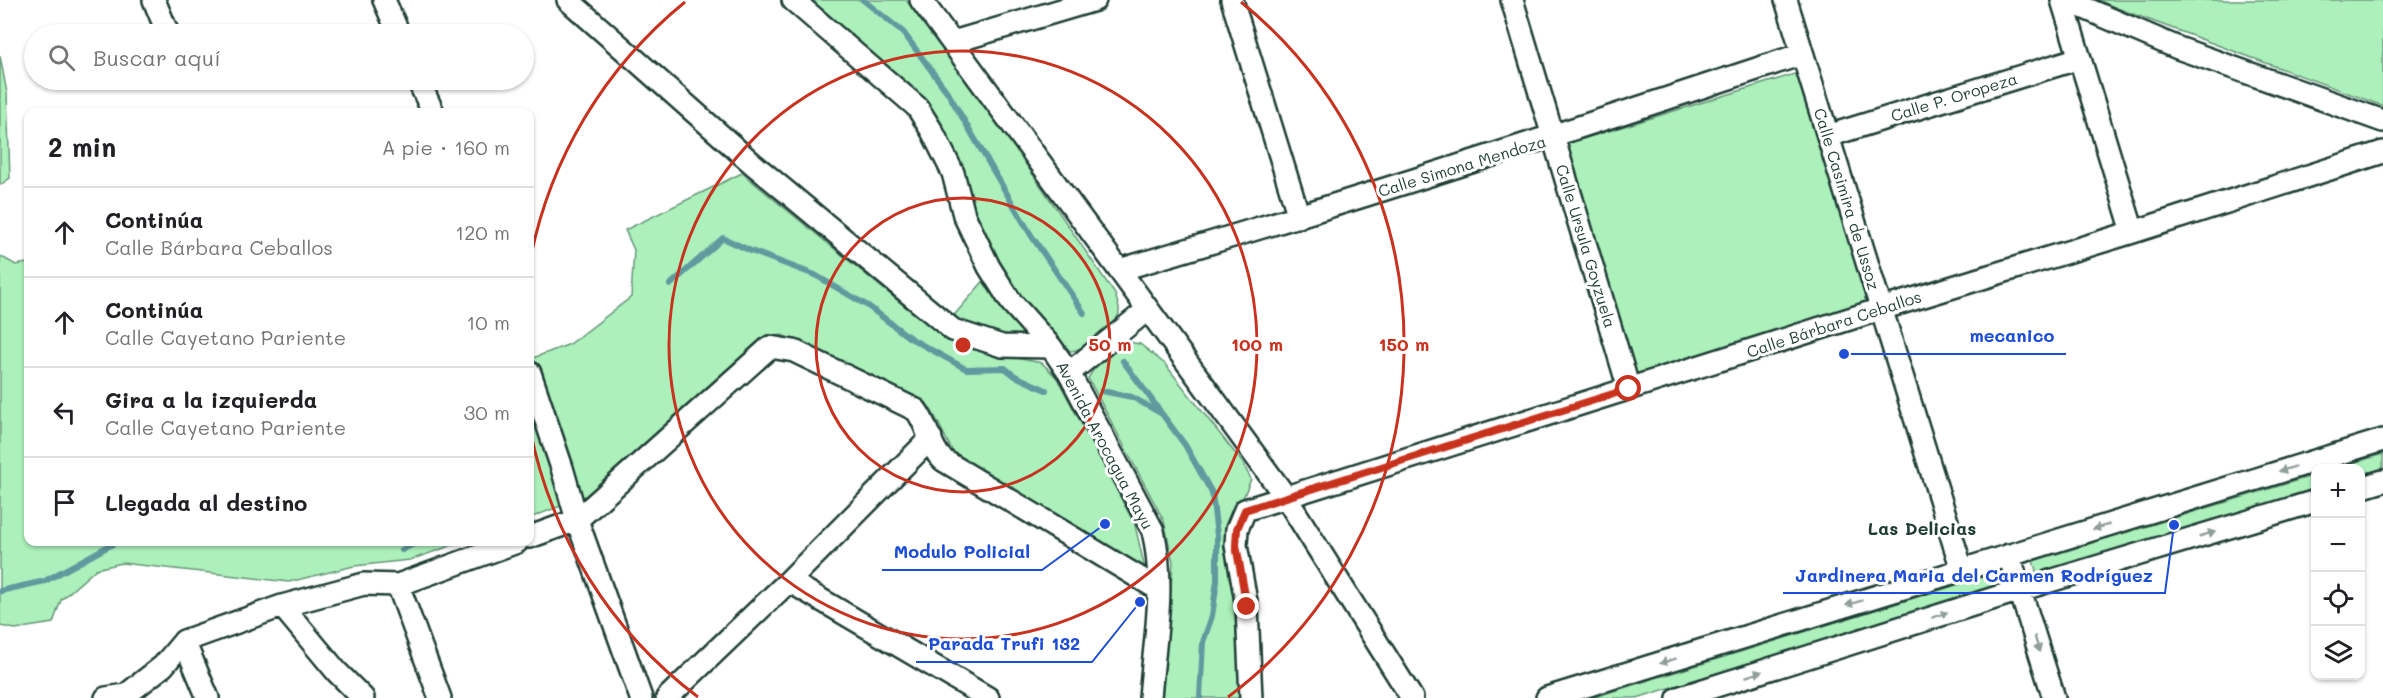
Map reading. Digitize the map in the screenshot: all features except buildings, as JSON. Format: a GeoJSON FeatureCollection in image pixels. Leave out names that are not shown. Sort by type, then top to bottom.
{"type":"FeatureCollection","features":[{"type":"Feature","properties":{"kind":"street"},"geometry":{"type":"LineString","coordinates":[[154,0],[164,24]]}},
{"type":"Feature","properties":{"kind":"street"},"geometry":{"type":"LineString","coordinates":[[384,0],[395,24]]}},
{"type":"Feature","properties":{"kind":"street"},"geometry":{"type":"LineString","coordinates":[[568,0],[753,164],[953,330],[1002,346],[1051,347]]}},
{"type":"Feature","properties":{"kind":"street","name":"Avenida Arocagua Mayu"},"geometry":{"type":"LineString","coordinates":[[793,0],[917,107],[953,172],[964,215],[989,267],[1011,302],[1051,347],[1069,373],[1153,531],[1158,554],[1158,589],[1150,698]]}},
{"type":"Feature","properties":{"kind":"street"},"geometry":{"type":"LineString","coordinates":[[921,0],[1285,496],[1412,698]]}},
{"type":"Feature","properties":{"kind":"street"},"geometry":{"type":"LineString","coordinates":[[953,42],[1095,0]]}},
{"type":"Feature","properties":{"kind":"street"},"geometry":{"type":"LineString","coordinates":[[1232,0],[1299,217]]}},
{"type":"Feature","properties":{"kind":"street","name":"Calle Ursula Goyzuela"},"geometry":{"type":"LineString","coordinates":[[1512,0],[1629,389]]}},
{"type":"Feature","properties":{"kind":"street","name":"Calle Casimira de Ussoz"},"geometry":{"type":"LineString","coordinates":[[1785,0],[1962,570]]}},
{"type":"Feature","properties":{"kind":"street"},"geometry":{"type":"LineString","coordinates":[[2064,0],[2133,232]]}},
{"type":"Feature","properties":{"kind":"street"},"geometry":{"type":"LineString","coordinates":[[2064,0],[2178,48],[2383,120]]}},
{"type":"Feature","properties":{"kind":"street","name":"Calle Simona Mendoza"},"geometry":{"type":"LineString","coordinates":[[1119,270],[1299,217],[1553,137],[1802,54]]}},
{"type":"Feature","properties":{"kind":"street","name":"Calle P. Oropeza"},"geometry":{"type":"LineString","coordinates":[[1828,136],[2080,58]]}},
{"type":"Feature","properties":{"kind":"street"},"geometry":{"type":"LineString","coordinates":[[423,90],[431,108]]}},
{"type":"Feature","properties":{"kind":"street","name":"Calle Bárbara Ceballos"},"geometry":{"type":"LineString","coordinates":[[1251,698],[1247,607],[1236,545],[1237,529],[1245,510],[2383,152]]}},
{"type":"Feature","properties":{"kind":"street"},"geometry":{"type":"LineString","coordinates":[[1069,373],[1147,310]]}},
{"type":"Feature","properties":{"kind":"street"},"geometry":{"type":"LineString","coordinates":[[534,536],[577,520],[770,347],[794,351],[916,410],[925,421],[936,453],[943,460],[1158,589]]}},
{"type":"Feature","properties":{"kind":"street"},"geometry":{"type":"LineString","coordinates":[[534,385],[577,520],[641,698]]}},
{"type":"Feature","properties":{"kind":"street"},"geometry":{"type":"LineString","coordinates":[[667,698],[789,581],[931,438]]}},
{"type":"Feature","properties":{"kind":"street"},"geometry":{"type":"LineString","coordinates":[[1547,698],[2383,440]]}},
{"type":"Feature","properties":{"kind":"street"},"geometry":{"type":"LineString","coordinates":[[2365,487],[2383,481]]}},
{"type":"Feature","properties":{"kind":"street"},"geometry":{"type":"LineString","coordinates":[[1686,697],[2020,590],[2311,503]]}},
{"type":"Feature","properties":{"kind":"street"},"geometry":{"type":"LineString","coordinates":[[106,698],[126,695],[163,666],[184,641],[282,606],[364,584],[398,585],[506,546]]}},
{"type":"Feature","properties":{"kind":"street"},"geometry":{"type":"LineString","coordinates":[[2009,555],[2054,698]]}},
{"type":"Feature","properties":{"kind":"street"},"geometry":{"type":"LineString","coordinates":[[789,581],[988,698]]}},
{"type":"Feature","properties":{"kind":"street"},"geometry":{"type":"LineString","coordinates":[[398,585],[440,698]]}},
{"type":"Feature","properties":{"kind":"street"},"geometry":{"type":"LineString","coordinates":[[282,606],[337,672],[363,698]]}},
{"type":"Feature","properties":{"kind":"street"},"geometry":{"type":"LineString","coordinates":[[184,641],[208,698]]}},
{"type":"Feature","properties":{"kind":"green space"},"geometry":{"type":"Polygon","coordinates":[[[807,0],[906,0],[970,83],[1115,294],[1119,312],[1109,328],[1088,344],[1070,351],[1030,307],[1002,268],[982,228],[947,136],[930,110],[807,0]]]}},
{"type":"Feature","properties":{"kind":"green space"},"geometry":{"type":"Polygon","coordinates":[[[2095,0],[2383,0],[2383,106],[2095,0]]]}},
{"type":"Feature","properties":{"kind":"green space"},"geometry":{"type":"Polygon","coordinates":[[[0,56],[7,93],[10,178],[0,185],[0,56]]]}},
{"type":"Feature","properties":{"kind":"green space"},"geometry":{"type":"Polygon","coordinates":[[[1798,73],[1869,305],[1637,376],[1566,144],[1798,73]]]}},
{"type":"Feature","properties":{"kind":"green space"},"geometry":{"type":"Polygon","coordinates":[[[742,173],[903,305],[943,334],[972,349],[1042,363],[1057,378],[1135,525],[1145,569],[957,459],[926,402],[782,335],[767,337],[586,496],[534,516],[534,358],[570,344],[631,297],[634,250],[625,230],[742,173]]]}},
{"type":"Feature","properties":{"kind":"green space"},"geometry":{"type":"Polygon","coordinates":[[[0,256],[16,265],[24,264],[24,546],[450,546],[410,560],[354,566],[289,582],[122,563],[96,569],[61,600],[53,623],[15,629],[0,626],[0,256]]]}},
{"type":"Feature","properties":{"kind":"green space"},"geometry":{"type":"Polygon","coordinates":[[[987,277],[1031,333],[1021,338],[1000,339],[979,333],[950,320],[987,277]]]}},
{"type":"Feature","properties":{"kind":"green space"},"geometry":{"type":"Polygon","coordinates":[[[1122,341],[1140,344],[1165,364],[1242,462],[1251,479],[1228,534],[1244,698],[1162,698],[1173,562],[1164,521],[1088,378],[1101,359],[1122,341]]]}},
{"type":"Feature","properties":{"kind":"green space"},"geometry":{"type":"Polygon","coordinates":[[[2383,454],[2383,468],[2365,474],[2365,464],[2350,464],[2383,454]]]}},
{"type":"Feature","properties":{"kind":"green space"},"geometry":{"type":"Polygon","coordinates":[[[2311,476],[2311,490],[2037,574],[2033,561],[2311,476]]]}},
{"type":"Feature","properties":{"kind":"green space"},"geometry":{"type":"Polygon","coordinates":[[[1992,574],[1996,586],[1637,698],[1591,698],[1992,574]]]}},
{"type":"Feature","properties":{"kind":"waterway"},"geometry":{"type":"LineString","coordinates":[[863,0],[903,32],[948,93],[1031,235],[1084,313]]}},
{"type":"Feature","properties":{"kind":"waterway"},"geometry":{"type":"LineString","coordinates":[[670,285],[723,238],[815,275],[868,306],[910,338],[966,369],[1005,368],[1015,376],[1046,390]]}},
{"type":"Feature","properties":{"kind":"waterway"},"geometry":{"type":"LineString","coordinates":[[1123,361],[1160,411]]}},
{"type":"Feature","properties":{"kind":"waterway"},"geometry":{"type":"LineString","coordinates":[[1102,391],[1132,397],[1162,414],[1185,445],[1212,493],[1217,535],[1217,581],[1212,616],[1203,642],[1200,698]]}},
{"type":"Feature","properties":{"kind":"waterway"},"geometry":{"type":"LineString","coordinates":[[0,591],[45,581],[109,546]]}},
{"type":"Feature","properties":{"kind":"waterway"},"geometry":{"type":"LineString","coordinates":[[402,550],[410,546]]}},
{"type":"Feature","properties":{"kind":"place","name":"mecanico"},"geometry":{"type":"Point","coordinates":[1844,354]}},
{"type":"Feature","properties":{"kind":"place","name":"Modulo Policial"},"geometry":{"type":"Point","coordinates":[1105,524]}},
{"type":"Feature","properties":{"kind":"place","name":"Jardinera Maria del Carmen Rodríguez"},"geometry":{"type":"Point","coordinates":[2174,525]}},
{"type":"Feature","properties":{"kind":"place","name":"Parada Trufi 132"},"geometry":{"type":"Point","coordinates":[1140,602]}},
{"type":"Feature","properties":{"kind":"district","name":"Las Delicias"},"geometry":{"type":"Point","coordinates":[1922,529]}},
{"type":"Feature","properties":{"kind":"route"},"geometry":{"type":"LineString","coordinates":[[1247,607],[1236,545],[1237,529],[1245,510],[1629,389]]}}]}
